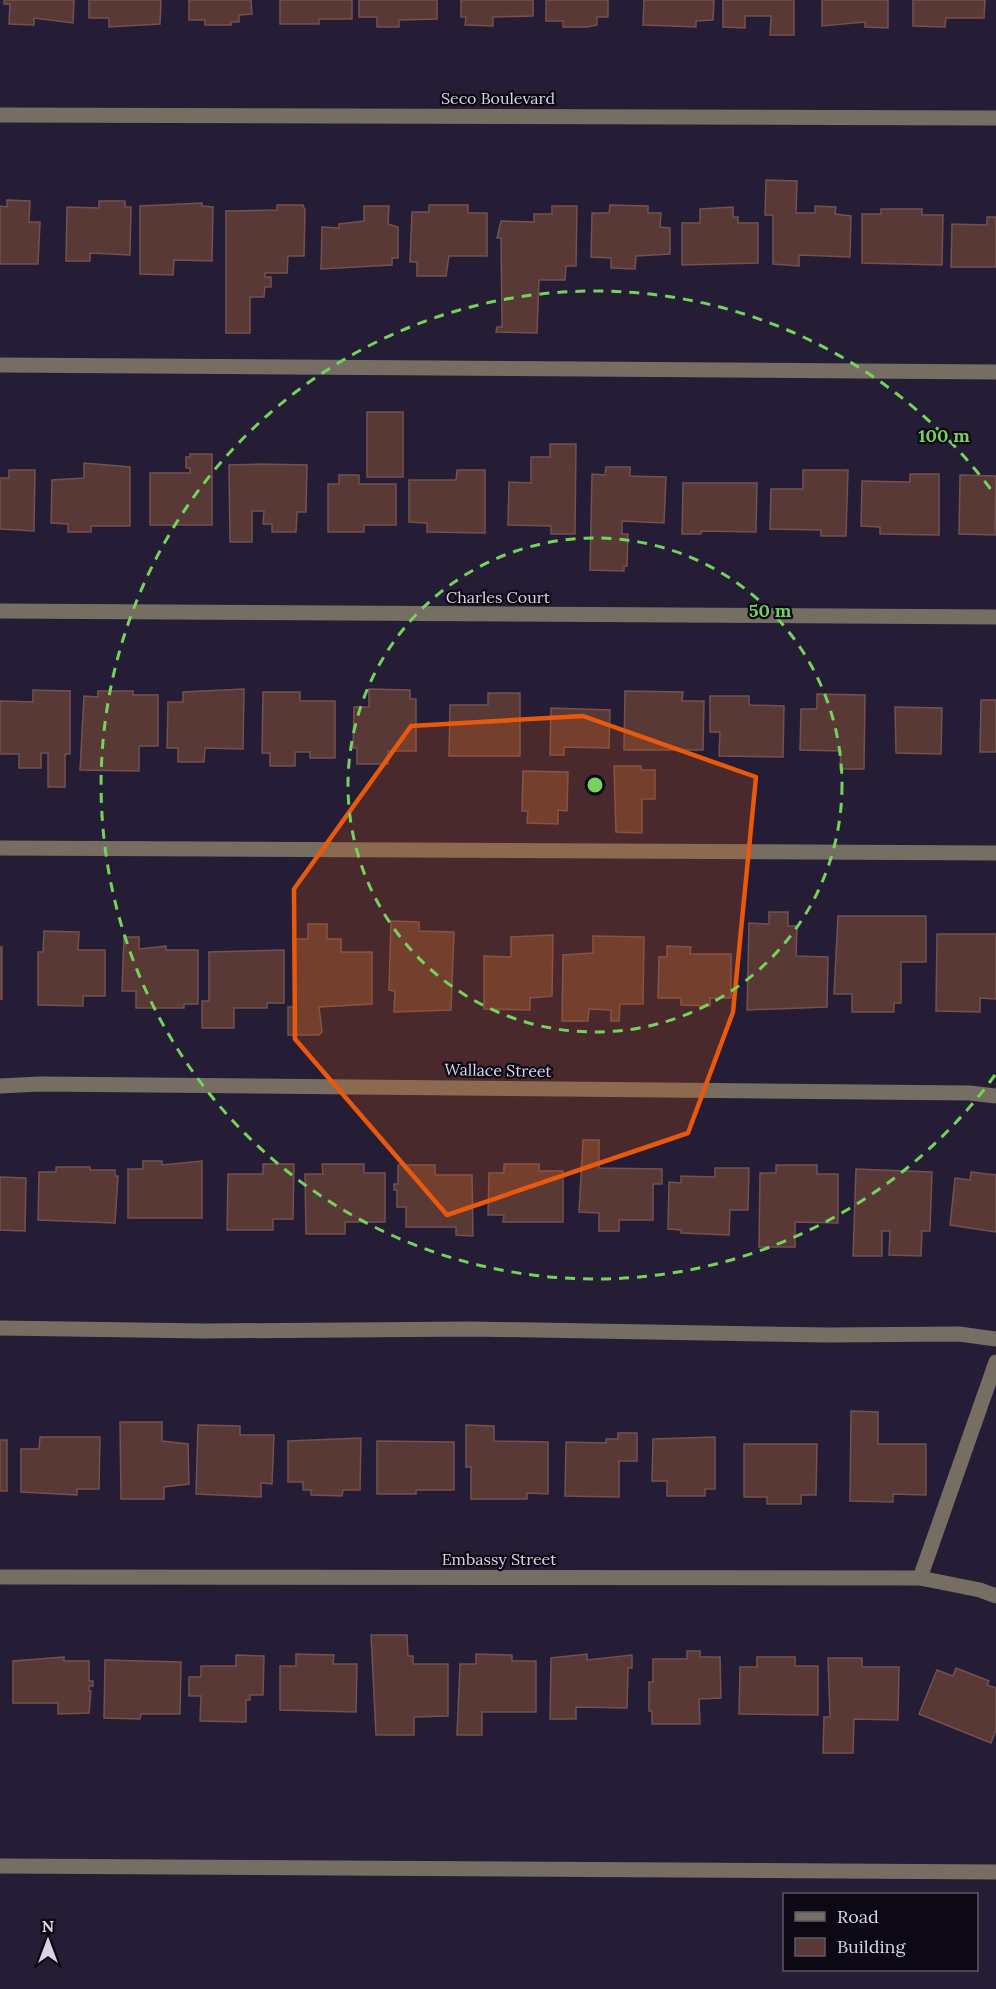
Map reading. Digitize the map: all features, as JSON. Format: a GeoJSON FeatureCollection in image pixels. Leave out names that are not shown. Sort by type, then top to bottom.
{"type":"FeatureCollection","features":[{"type":"Feature","properties":{"kind":"street","name":"Seco Boulevard"},"geometry":{"type":"LineString","coordinates":[[0,115],[996,118]]}},
{"type":"Feature","properties":{"kind":"street"},"geometry":{"type":"LineString","coordinates":[[0,365],[996,372]]}},
{"type":"Feature","properties":{"kind":"street","name":"Charles Court"},"geometry":{"type":"LineString","coordinates":[[0,611],[996,617]]}},
{"type":"Feature","properties":{"kind":"street"},"geometry":{"type":"LineString","coordinates":[[0,848],[996,853]]}},
{"type":"Feature","properties":{"kind":"street","name":"Wallace Street"},"geometry":{"type":"LineString","coordinates":[[0,1086],[40,1084],[970,1093],[996,1096]]}},
{"type":"Feature","properties":{"kind":"street"},"geometry":{"type":"LineString","coordinates":[[0,1328],[204,1331],[472,1329],[828,1335],[959,1334],[996,1339]]}},
{"type":"Feature","properties":{"kind":"street"},"geometry":{"type":"LineString","coordinates":[[920,1578],[996,1362]]}},
{"type":"Feature","properties":{"kind":"street","name":"Embassy Street"},"geometry":{"type":"LineString","coordinates":[[0,1577],[920,1578],[980,1590],[996,1596]]}},
{"type":"Feature","properties":{"kind":"street"},"geometry":{"type":"LineString","coordinates":[[0,1866],[996,1872]]}},
{"type":"Feature","properties":{"kind":"highlighted area"},"geometry":{"type":"Polygon","coordinates":[[[583,716],[756,777],[733,1012],[688,1133],[447,1215],[295,1039],[294,889],[411,726],[583,716]]]}},
{"type":"Feature","properties":{"kind":"building"},"geometry":{"type":"Polygon","coordinates":[[[4,0],[74,0],[73,23],[34,18],[34,25],[9,24],[10,4],[4,4],[4,0]]]}},
{"type":"Feature","properties":{"kind":"building"},"geometry":{"type":"Polygon","coordinates":[[[89,0],[161,0],[160,24],[109,27],[109,18],[89,18],[89,0]]]}},
{"type":"Feature","properties":{"kind":"building"},"geometry":{"type":"Polygon","coordinates":[[[189,0],[251,0],[252,14],[239,15],[239,22],[231,22],[231,25],[205,25],[205,20],[189,20],[189,0]]]}},
{"type":"Feature","properties":{"kind":"building"},"geometry":{"type":"Polygon","coordinates":[[[280,0],[352,0],[352,19],[319,19],[319,24],[280,24],[280,0]]]}},
{"type":"Feature","properties":{"kind":"building"},"geometry":{"type":"Polygon","coordinates":[[[359,0],[437,0],[437,19],[399,20],[399,27],[377,27],[377,17],[359,17],[359,0]]]}},
{"type":"Feature","properties":{"kind":"building"},"geometry":{"type":"Polygon","coordinates":[[[461,0],[533,0],[533,16],[493,17],[493,26],[465,25],[466,17],[461,17],[461,0]]]}},
{"type":"Feature","properties":{"kind":"building"},"geometry":{"type":"Polygon","coordinates":[[[546,0],[608,0],[608,17],[597,17],[597,25],[563,27],[563,21],[546,21],[546,0]]]}},
{"type":"Feature","properties":{"kind":"building"},"geometry":{"type":"Polygon","coordinates":[[[644,0],[714,0],[713,20],[696,21],[696,27],[643,25],[644,0]]]}},
{"type":"Feature","properties":{"kind":"building"},"geometry":{"type":"Polygon","coordinates":[[[723,0],[794,0],[794,35],[770,35],[771,16],[745,16],[745,28],[723,27],[723,0]]]}},
{"type":"Feature","properties":{"kind":"building"},"geometry":{"type":"Polygon","coordinates":[[[822,0],[888,0],[888,28],[865,27],[865,22],[822,26],[822,0]]]}},
{"type":"Feature","properties":{"kind":"building"},"geometry":{"type":"Polygon","coordinates":[[[913,0],[985,0],[984,18],[946,18],[945,27],[913,26],[913,0]]]}},
{"type":"Feature","properties":{"kind":"building"},"geometry":{"type":"Polygon","coordinates":[[[766,180],[797,181],[796,213],[815,213],[815,206],[836,207],[835,214],[851,216],[850,257],[799,255],[799,266],[773,264],[773,215],[765,215],[766,180]]]}},
{"type":"Feature","properties":{"kind":"building"},"geometry":{"type":"Polygon","coordinates":[[[7,200],[30,201],[29,222],[40,222],[38,264],[0,264],[0,206],[7,207],[7,200]]]}},
{"type":"Feature","properties":{"kind":"building"},"geometry":{"type":"Polygon","coordinates":[[[99,201],[125,201],[125,207],[131,207],[130,255],[90,253],[90,261],[66,261],[67,207],[99,208],[99,201]]]}},
{"type":"Feature","properties":{"kind":"building"},"geometry":{"type":"Polygon","coordinates":[[[202,203],[202,206],[213,207],[212,261],[174,260],[173,275],[140,274],[140,206],[202,203]]]}},
{"type":"Feature","properties":{"kind":"building"},"geometry":{"type":"Polygon","coordinates":[[[277,205],[303,205],[305,210],[304,256],[288,256],[287,273],[265,273],[265,277],[271,277],[271,287],[265,287],[264,297],[250,297],[250,333],[226,333],[226,211],[277,210],[277,205]]]}},
{"type":"Feature","properties":{"kind":"building"},"geometry":{"type":"Polygon","coordinates":[[[429,205],[468,205],[468,213],[487,213],[487,256],[449,256],[446,276],[417,276],[417,262],[410,262],[412,212],[429,212],[429,205]]]}},
{"type":"Feature","properties":{"kind":"building"},"geometry":{"type":"Polygon","coordinates":[[[610,205],[648,206],[648,213],[661,213],[660,227],[670,228],[670,254],[636,256],[635,269],[611,268],[611,258],[591,257],[592,213],[609,213],[610,205]]]}},
{"type":"Feature","properties":{"kind":"building"},"geometry":{"type":"Polygon","coordinates":[[[364,206],[389,206],[388,224],[398,227],[398,258],[392,258],[392,265],[321,269],[322,227],[339,228],[339,224],[364,221],[364,206]]]}},
{"type":"Feature","properties":{"kind":"building"},"geometry":{"type":"Polygon","coordinates":[[[552,206],[577,206],[576,266],[566,266],[565,280],[539,280],[537,333],[496,332],[497,327],[502,327],[501,238],[497,238],[501,221],[534,222],[534,214],[552,214],[552,206]]]}},
{"type":"Feature","properties":{"kind":"building"},"geometry":{"type":"Polygon","coordinates":[[[733,207],[733,217],[738,217],[738,223],[758,223],[758,263],[682,265],[682,223],[700,223],[700,209],[733,207]]]}},
{"type":"Feature","properties":{"kind":"building"},"geometry":{"type":"Polygon","coordinates":[[[881,209],[922,209],[922,215],[943,215],[942,265],[862,263],[862,214],[881,214],[881,209]]]}},
{"type":"Feature","properties":{"kind":"building"},"geometry":{"type":"Polygon","coordinates":[[[987,217],[996,217],[996,267],[951,267],[952,224],[987,225],[987,217]]]}},
{"type":"Feature","properties":{"kind":"building"},"geometry":{"type":"Polygon","coordinates":[[[367,412],[403,412],[403,477],[367,477],[367,412]]]}},
{"type":"Feature","properties":{"kind":"building"},"geometry":{"type":"Polygon","coordinates":[[[550,444],[576,444],[575,534],[551,534],[551,526],[508,525],[509,482],[531,483],[531,457],[550,457],[550,444]]]}},
{"type":"Feature","properties":{"kind":"building"},"geometry":{"type":"Polygon","coordinates":[[[190,454],[212,454],[212,525],[150,525],[150,473],[190,473],[190,468],[186,468],[186,457],[190,457],[190,454]]]}},
{"type":"Feature","properties":{"kind":"building"},"geometry":{"type":"Polygon","coordinates":[[[84,463],[130,467],[130,526],[91,526],[91,532],[68,532],[68,524],[51,523],[52,480],[84,478],[84,463]]]}},
{"type":"Feature","properties":{"kind":"building"},"geometry":{"type":"Polygon","coordinates":[[[229,465],[307,465],[306,512],[297,512],[296,532],[272,532],[272,524],[263,524],[264,511],[252,511],[252,542],[230,542],[229,465]]]}},
{"type":"Feature","properties":{"kind":"building"},"geometry":{"type":"Polygon","coordinates":[[[606,467],[630,467],[630,476],[666,477],[664,523],[622,521],[622,534],[628,534],[627,566],[624,566],[624,571],[590,570],[592,474],[605,475],[606,467]]]}},
{"type":"Feature","properties":{"kind":"building"},"geometry":{"type":"Polygon","coordinates":[[[9,470],[35,470],[34,531],[0,529],[0,478],[9,478],[9,470]]]}},
{"type":"Feature","properties":{"kind":"building"},"geometry":{"type":"Polygon","coordinates":[[[457,470],[485,470],[485,533],[427,532],[427,523],[409,522],[409,480],[456,480],[457,470]]]}},
{"type":"Feature","properties":{"kind":"building"},"geometry":{"type":"Polygon","coordinates":[[[803,470],[848,470],[846,536],[821,536],[821,530],[770,529],[771,489],[803,489],[803,470]]]}},
{"type":"Feature","properties":{"kind":"building"},"geometry":{"type":"Polygon","coordinates":[[[910,474],[939,474],[939,535],[880,534],[880,527],[861,526],[862,481],[910,482],[910,474]]]}},
{"type":"Feature","properties":{"kind":"building"},"geometry":{"type":"Polygon","coordinates":[[[339,475],[359,475],[359,484],[396,484],[396,525],[364,525],[364,532],[328,532],[328,484],[339,484],[339,475]]]}},
{"type":"Feature","properties":{"kind":"building"},"geometry":{"type":"Polygon","coordinates":[[[960,475],[996,476],[995,535],[959,534],[960,475]]]}},
{"type":"Feature","properties":{"kind":"building"},"geometry":{"type":"Polygon","coordinates":[[[683,483],[757,483],[756,532],[701,531],[701,534],[682,534],[683,483]]]}},
{"type":"Feature","properties":{"kind":"building"},"geometry":{"type":"Polygon","coordinates":[[[244,689],[243,749],[205,748],[204,762],[178,762],[178,748],[167,748],[168,702],[183,702],[183,692],[244,689]]]}},
{"type":"Feature","properties":{"kind":"building"},"geometry":{"type":"Polygon","coordinates":[[[369,689],[410,690],[410,699],[416,699],[416,751],[388,751],[388,764],[357,764],[357,748],[353,748],[354,707],[369,707],[369,689]]]}},
{"type":"Feature","properties":{"kind":"building"},"geometry":{"type":"Polygon","coordinates":[[[33,690],[70,691],[70,754],[65,754],[65,787],[48,787],[48,753],[41,753],[41,768],[19,768],[19,754],[0,754],[0,701],[33,702],[33,690]]]}},
{"type":"Feature","properties":{"kind":"building"},"geometry":{"type":"Polygon","coordinates":[[[98,691],[133,691],[133,695],[158,695],[158,746],[139,746],[139,771],[80,770],[84,696],[98,697],[98,691]]]}},
{"type":"Feature","properties":{"kind":"building"},"geometry":{"type":"Polygon","coordinates":[[[625,691],[683,692],[682,701],[704,701],[703,750],[624,750],[625,691]]]}},
{"type":"Feature","properties":{"kind":"building"},"geometry":{"type":"Polygon","coordinates":[[[263,692],[300,692],[300,701],[335,701],[335,758],[310,758],[310,752],[295,752],[295,766],[270,766],[270,753],[262,753],[263,692]]]}},
{"type":"Feature","properties":{"kind":"building"},"geometry":{"type":"Polygon","coordinates":[[[488,693],[520,693],[520,756],[449,756],[450,705],[488,705],[488,693]]]}},
{"type":"Feature","properties":{"kind":"building"},"geometry":{"type":"Polygon","coordinates":[[[817,694],[865,695],[864,769],[840,769],[841,751],[800,750],[801,709],[817,709],[817,694]]]}},
{"type":"Feature","properties":{"kind":"building"},"geometry":{"type":"Polygon","coordinates":[[[710,696],[749,696],[749,705],[784,706],[783,757],[719,756],[720,732],[710,732],[710,696]]]}},
{"type":"Feature","properties":{"kind":"building"},"geometry":{"type":"Polygon","coordinates":[[[981,700],[996,700],[996,752],[980,752],[981,700]]]}},
{"type":"Feature","properties":{"kind":"building"},"geometry":{"type":"Polygon","coordinates":[[[895,707],[942,708],[941,754],[896,753],[895,707]]]}},
{"type":"Feature","properties":{"kind":"building"},"geometry":{"type":"Polygon","coordinates":[[[551,708],[610,710],[609,748],[564,747],[564,755],[550,755],[551,708]]]}},
{"type":"Feature","properties":{"kind":"building"},"geometry":{"type":"Polygon","coordinates":[[[614,766],[641,766],[641,770],[655,770],[655,799],[642,799],[642,833],[616,832],[614,766]]]}},
{"type":"Feature","properties":{"kind":"building"},"geometry":{"type":"Polygon","coordinates":[[[523,771],[568,772],[567,811],[558,810],[558,824],[527,823],[528,811],[522,811],[523,771]]]}},
{"type":"Feature","properties":{"kind":"building"},"geometry":{"type":"Polygon","coordinates":[[[769,912],[788,912],[788,926],[797,926],[796,956],[828,957],[827,1007],[747,1010],[749,923],[769,924],[769,912]]]}},
{"type":"Feature","properties":{"kind":"building"},"geometry":{"type":"Polygon","coordinates":[[[838,916],[926,916],[926,962],[901,962],[901,1003],[894,1003],[894,1012],[852,1012],[852,994],[834,994],[838,916]]]}},
{"type":"Feature","properties":{"kind":"building"},"geometry":{"type":"Polygon","coordinates":[[[391,921],[419,922],[419,931],[454,932],[451,1010],[394,1012],[395,991],[389,990],[391,921]]]}},
{"type":"Feature","properties":{"kind":"building"},"geometry":{"type":"Polygon","coordinates":[[[308,924],[327,924],[327,939],[341,939],[341,952],[372,952],[372,1004],[319,1007],[322,1032],[319,1035],[288,1035],[288,1007],[295,1007],[294,939],[308,939],[308,924]]]}},
{"type":"Feature","properties":{"kind":"building"},"geometry":{"type":"Polygon","coordinates":[[[44,931],[79,932],[78,950],[105,950],[105,996],[83,996],[83,1006],[38,1005],[38,952],[43,952],[44,931]]]}},
{"type":"Feature","properties":{"kind":"building"},"geometry":{"type":"Polygon","coordinates":[[[937,934],[996,934],[996,999],[980,998],[980,1012],[936,1011],[937,934]]]}},
{"type":"Feature","properties":{"kind":"building"},"geometry":{"type":"Polygon","coordinates":[[[553,935],[552,996],[530,998],[530,1010],[484,1009],[484,956],[511,957],[511,937],[553,935]]]}},
{"type":"Feature","properties":{"kind":"building"},"geometry":{"type":"Polygon","coordinates":[[[593,936],[644,937],[643,1004],[620,1004],[619,1021],[611,1021],[611,1010],[589,1009],[588,1021],[562,1021],[563,955],[593,953],[593,936]]]}},
{"type":"Feature","properties":{"kind":"building"},"geometry":{"type":"Polygon","coordinates":[[[124,937],[139,937],[139,949],[166,946],[166,950],[198,950],[198,1004],[184,1004],[184,1008],[136,1008],[136,991],[122,991],[124,937]]]}},
{"type":"Feature","properties":{"kind":"building"},"geometry":{"type":"Polygon","coordinates":[[[667,946],[691,947],[690,954],[731,954],[731,998],[710,998],[710,1006],[681,1005],[681,998],[658,998],[659,957],[667,957],[667,946]]]}},
{"type":"Feature","properties":{"kind":"building"},"geometry":{"type":"Polygon","coordinates":[[[0,947],[2,947],[2,999],[0,999],[0,947]]]}},
{"type":"Feature","properties":{"kind":"building"},"geometry":{"type":"Polygon","coordinates":[[[284,950],[284,1003],[267,1003],[267,1008],[234,1008],[234,1028],[202,1028],[202,1001],[209,1001],[209,952],[284,950]]]}},
{"type":"Feature","properties":{"kind":"building"},"geometry":{"type":"Polygon","coordinates":[[[583,1140],[599,1140],[599,1168],[662,1169],[662,1184],[653,1184],[653,1220],[619,1220],[619,1231],[599,1231],[599,1213],[579,1212],[583,1140]]]}},
{"type":"Feature","properties":{"kind":"building"},"geometry":{"type":"Polygon","coordinates":[[[143,1161],[162,1161],[162,1165],[202,1161],[202,1218],[128,1218],[128,1169],[143,1169],[143,1161]]]}},
{"type":"Feature","properties":{"kind":"building"},"geometry":{"type":"Polygon","coordinates":[[[263,1164],[294,1164],[293,1219],[273,1219],[273,1230],[227,1230],[228,1174],[263,1174],[263,1164]]]}},
{"type":"Feature","properties":{"kind":"building"},"geometry":{"type":"Polygon","coordinates":[[[322,1164],[364,1164],[364,1173],[385,1173],[385,1222],[345,1222],[345,1234],[306,1234],[305,1174],[323,1174],[322,1164]]]}},
{"type":"Feature","properties":{"kind":"building"},"geometry":{"type":"Polygon","coordinates":[[[504,1164],[539,1164],[539,1171],[563,1171],[563,1222],[503,1222],[504,1215],[488,1215],[489,1173],[504,1173],[504,1164]]]}},
{"type":"Feature","properties":{"kind":"building"},"geometry":{"type":"Polygon","coordinates":[[[398,1165],[435,1165],[435,1175],[472,1175],[473,1236],[456,1235],[456,1227],[406,1227],[406,1207],[397,1207],[397,1190],[394,1190],[394,1184],[398,1184],[398,1165]]]}},
{"type":"Feature","properties":{"kind":"building"},"geometry":{"type":"Polygon","coordinates":[[[776,1165],[817,1165],[817,1174],[838,1174],[838,1223],[795,1222],[795,1247],[759,1247],[760,1173],[776,1173],[776,1165]]]}},
{"type":"Feature","properties":{"kind":"building"},"geometry":{"type":"Polygon","coordinates":[[[56,1167],[115,1170],[115,1176],[118,1176],[115,1223],[38,1220],[39,1172],[56,1172],[56,1167]]]}},
{"type":"Feature","properties":{"kind":"building"},"geometry":{"type":"Polygon","coordinates":[[[715,1168],[749,1168],[748,1210],[730,1210],[729,1235],[681,1233],[681,1230],[668,1229],[669,1182],[681,1183],[681,1176],[715,1177],[715,1168]]]}},
{"type":"Feature","properties":{"kind":"building"},"geometry":{"type":"Polygon","coordinates":[[[856,1169],[932,1172],[930,1231],[922,1231],[921,1256],[889,1255],[890,1231],[882,1231],[882,1256],[853,1256],[856,1169]]]}},
{"type":"Feature","properties":{"kind":"building"},"geometry":{"type":"Polygon","coordinates":[[[971,1172],[996,1175],[996,1232],[950,1225],[955,1178],[970,1180],[971,1172]]]}},
{"type":"Feature","properties":{"kind":"building"},"geometry":{"type":"Polygon","coordinates":[[[0,1177],[26,1178],[25,1231],[0,1230],[0,1177]]]}},
{"type":"Feature","properties":{"kind":"building"},"geometry":{"type":"Polygon","coordinates":[[[851,1411],[878,1412],[878,1444],[926,1444],[926,1495],[893,1494],[893,1502],[850,1501],[851,1411]]]}},
{"type":"Feature","properties":{"kind":"building"},"geometry":{"type":"Polygon","coordinates":[[[120,1422],[162,1422],[162,1441],[188,1444],[189,1484],[164,1487],[164,1499],[121,1499],[120,1422]]]}},
{"type":"Feature","properties":{"kind":"building"},"geometry":{"type":"Polygon","coordinates":[[[198,1425],[240,1426],[240,1435],[274,1435],[272,1484],[261,1483],[261,1497],[196,1494],[198,1425]]]}},
{"type":"Feature","properties":{"kind":"building"},"geometry":{"type":"Polygon","coordinates":[[[466,1425],[494,1426],[494,1441],[548,1442],[548,1494],[527,1493],[527,1499],[471,1499],[471,1467],[466,1467],[466,1425]]]}},
{"type":"Feature","properties":{"kind":"building"},"geometry":{"type":"Polygon","coordinates":[[[618,1433],[637,1433],[637,1461],[619,1461],[619,1497],[565,1496],[566,1442],[606,1443],[606,1439],[618,1439],[618,1433]]]}},
{"type":"Feature","properties":{"kind":"building"},"geometry":{"type":"Polygon","coordinates":[[[40,1437],[100,1437],[99,1489],[77,1489],[77,1495],[21,1492],[21,1449],[39,1449],[40,1437]]]}},
{"type":"Feature","properties":{"kind":"building"},"geometry":{"type":"Polygon","coordinates":[[[715,1437],[715,1489],[705,1489],[705,1496],[667,1496],[667,1481],[652,1481],[653,1439],[715,1437]]]}},
{"type":"Feature","properties":{"kind":"building"},"geometry":{"type":"Polygon","coordinates":[[[361,1438],[360,1490],[343,1490],[342,1496],[311,1495],[311,1490],[303,1490],[303,1482],[288,1482],[288,1441],[361,1438]]]}},
{"type":"Feature","properties":{"kind":"building"},"geometry":{"type":"Polygon","coordinates":[[[0,1440],[7,1440],[7,1491],[0,1491],[0,1440]]]}},
{"type":"Feature","properties":{"kind":"building"},"geometry":{"type":"Polygon","coordinates":[[[377,1441],[454,1442],[454,1490],[416,1490],[416,1494],[377,1494],[377,1441]]]}},
{"type":"Feature","properties":{"kind":"building"},"geometry":{"type":"Polygon","coordinates":[[[744,1444],[817,1444],[816,1495],[801,1495],[801,1504],[767,1504],[767,1497],[744,1497],[744,1444]]]}},
{"type":"Feature","properties":{"kind":"building"},"geometry":{"type":"Polygon","coordinates":[[[371,1635],[407,1635],[408,1656],[413,1656],[413,1664],[448,1664],[448,1716],[414,1717],[414,1735],[376,1735],[371,1635]]]}},
{"type":"Feature","properties":{"kind":"building"},"geometry":{"type":"Polygon","coordinates":[[[687,1651],[700,1651],[700,1657],[720,1657],[721,1698],[699,1699],[700,1724],[652,1724],[652,1711],[649,1711],[649,1682],[653,1682],[653,1659],[687,1659],[687,1651]]]}},
{"type":"Feature","properties":{"kind":"building"},"geometry":{"type":"Polygon","coordinates":[[[296,1654],[334,1655],[333,1664],[357,1664],[356,1712],[280,1710],[280,1666],[296,1666],[296,1654]]]}},
{"type":"Feature","properties":{"kind":"building"},"geometry":{"type":"Polygon","coordinates":[[[476,1654],[512,1655],[512,1661],[536,1661],[536,1712],[482,1712],[482,1735],[457,1735],[460,1664],[476,1664],[476,1654]]]}},
{"type":"Feature","properties":{"kind":"building"},"geometry":{"type":"Polygon","coordinates":[[[587,1654],[587,1660],[632,1655],[632,1668],[628,1668],[627,1708],[576,1707],[576,1719],[550,1719],[551,1658],[587,1654]]]}},
{"type":"Feature","properties":{"kind":"building"},"geometry":{"type":"Polygon","coordinates":[[[236,1655],[264,1656],[263,1695],[250,1695],[250,1700],[246,1700],[246,1722],[200,1721],[201,1696],[189,1696],[189,1677],[201,1677],[201,1666],[236,1666],[236,1655]]]}},
{"type":"Feature","properties":{"kind":"building"},"geometry":{"type":"Polygon","coordinates":[[[64,1657],[64,1661],[89,1661],[89,1681],[93,1681],[93,1686],[89,1686],[89,1691],[91,1691],[89,1713],[58,1714],[58,1703],[13,1703],[13,1661],[64,1657]]]}},
{"type":"Feature","properties":{"kind":"building"},"geometry":{"type":"Polygon","coordinates":[[[757,1657],[795,1657],[795,1666],[818,1666],[818,1715],[739,1714],[740,1667],[757,1667],[757,1657]]]}},
{"type":"Feature","properties":{"kind":"building"},"geometry":{"type":"Polygon","coordinates":[[[828,1658],[862,1658],[862,1667],[899,1667],[898,1720],[854,1719],[853,1753],[823,1753],[824,1717],[830,1717],[828,1658]]]}},
{"type":"Feature","properties":{"kind":"building"},"geometry":{"type":"Polygon","coordinates":[[[105,1660],[181,1662],[180,1714],[141,1714],[140,1719],[104,1718],[105,1660]]]}},
{"type":"Feature","properties":{"kind":"building"},"geometry":{"type":"Polygon","coordinates":[[[956,1668],[989,1681],[987,1685],[996,1688],[996,1730],[991,1743],[919,1714],[937,1670],[953,1676],[956,1668]]]}}]}
